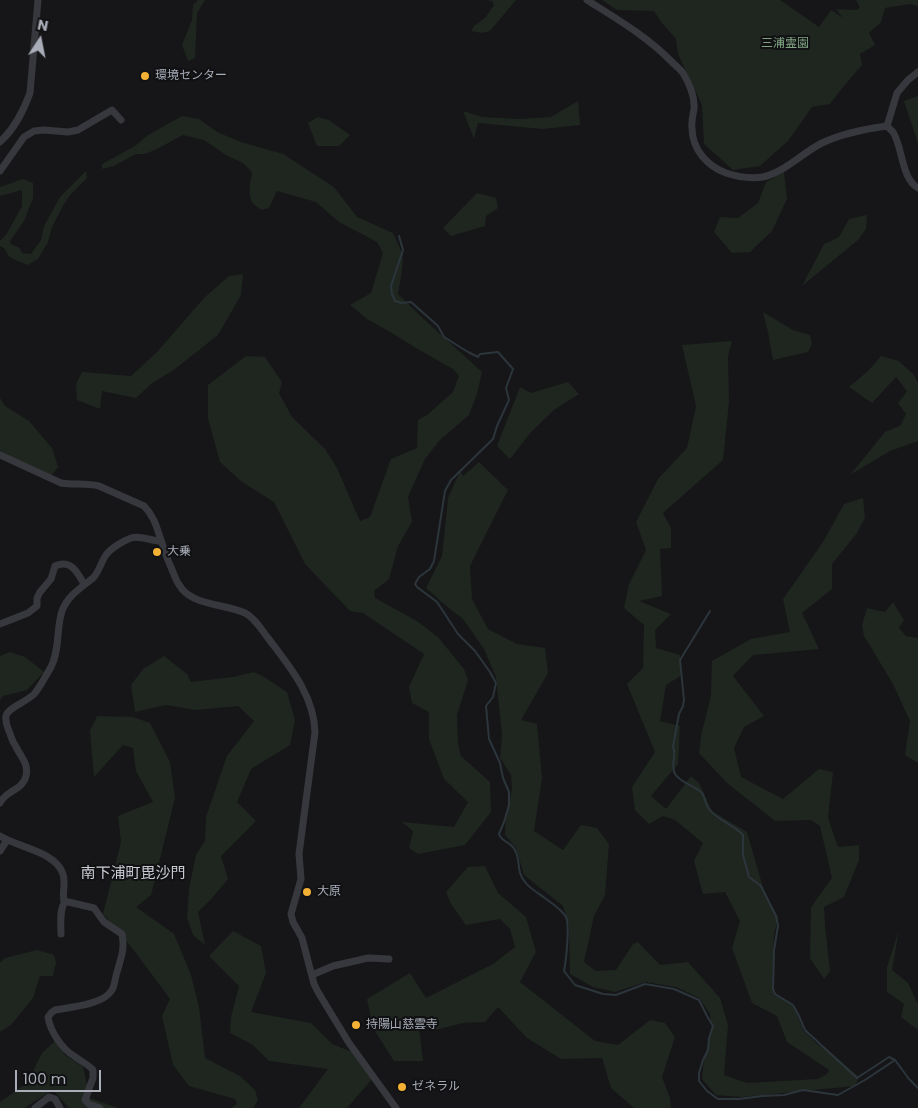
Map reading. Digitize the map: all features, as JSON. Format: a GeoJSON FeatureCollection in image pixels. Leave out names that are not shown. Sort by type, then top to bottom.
{"type":"FeatureCollection","features":[{"type":"Feature","properties":{"kind":"street"},"geometry":{"type":"LineString","coordinates":[[0,142],[14,127],[30,93],[38,0]]}},
{"type":"Feature","properties":{"kind":"street"},"geometry":{"type":"LineString","coordinates":[[587,0],[660,50],[683,73],[692,92],[694,107],[692,127],[697,149],[704,160],[717,170],[739,177],[762,177],[772,174],[822,143],[855,131],[887,126]]}},
{"type":"Feature","properties":{"kind":"street"},"geometry":{"type":"LineString","coordinates":[[887,126],[897,93],[918,72]]}},
{"type":"Feature","properties":{"kind":"street"},"geometry":{"type":"LineString","coordinates":[[0,171],[24,137],[34,131],[68,132],[78,130],[112,110],[122,120]]}},
{"type":"Feature","properties":{"kind":"street"},"geometry":{"type":"LineString","coordinates":[[887,126],[893,132],[896,139],[908,178],[918,188]]}},
{"type":"Feature","properties":{"kind":"street"},"geometry":{"type":"LineString","coordinates":[[0,456],[61,483],[72,485],[92,484],[144,506],[154,518],[178,584],[186,593],[198,600],[246,614],[255,621],[295,674],[314,716],[314,732],[299,854],[301,879],[291,914],[293,922],[302,938],[314,984],[318,992],[349,1043],[396,1108]]}},
{"type":"Feature","properties":{"kind":"street"},"geometry":{"type":"LineString","coordinates":[[0,803],[4,796],[26,778],[25,761],[15,745],[6,723],[7,714],[35,693],[52,666],[62,613],[71,596],[94,577],[107,554],[128,539],[136,537],[161,541]]}},
{"type":"Feature","properties":{"kind":"street"},"geometry":{"type":"LineString","coordinates":[[0,624],[28,613],[37,606],[37,598],[40,592],[51,579],[55,566],[61,563],[68,564],[75,569],[84,584]]}},
{"type":"Feature","properties":{"kind":"street"},"geometry":{"type":"LineString","coordinates":[[0,836],[45,855],[62,870],[65,902],[62,910],[61,934]]}},
{"type":"Feature","properties":{"kind":"street"},"geometry":{"type":"LineString","coordinates":[[0,851],[7,840]]}},
{"type":"Feature","properties":{"kind":"street"},"geometry":{"type":"LineString","coordinates":[[65,902],[94,908],[104,922],[120,932],[123,938],[122,956],[114,985],[109,994],[95,1003],[55,1010],[51,1012],[48,1018],[54,1034],[70,1054],[92,1068],[94,1076],[84,1100],[100,1108]]}},
{"type":"Feature","properties":{"kind":"street"},"geometry":{"type":"LineString","coordinates":[[312,976],[333,966],[368,958],[389,959]]}},
{"type":"Feature","properties":{"kind":"street"},"geometry":{"type":"LineString","coordinates":[[35,1108],[49,1097],[55,1099],[60,1108]]}},
{"type":"Feature","properties":{"kind":"green space"},"geometry":{"type":"Polygon","coordinates":[[[198,0],[205,0],[197,13],[195,58],[188,61],[182,45],[192,20],[193,5],[198,0]]]}},
{"type":"Feature","properties":{"kind":"green space"},"geometry":{"type":"Polygon","coordinates":[[[484,0],[516,0],[490,31],[482,33],[471,31],[474,26],[485,18],[494,5],[492,1],[484,0]]]}},
{"type":"Feature","properties":{"kind":"green space","name":"三浦霊園"},"geometry":{"type":"Polygon","coordinates":[[[602,0],[780,0],[819,27],[831,10],[843,18],[836,9],[856,10],[860,8],[856,0],[918,0],[918,6],[910,4],[885,8],[881,22],[869,33],[875,45],[860,54],[862,65],[830,104],[812,107],[788,141],[760,166],[733,170],[704,144],[702,105],[678,54],[676,39],[654,11],[617,10],[602,0]]]}},
{"type":"Feature","properties":{"kind":"green space"},"geometry":{"type":"Polygon","coordinates":[[[918,96],[918,143],[904,101],[918,96]]]}},
{"type":"Feature","properties":{"kind":"green space"},"geometry":{"type":"Polygon","coordinates":[[[578,101],[580,125],[543,129],[478,123],[474,139],[463,111],[482,117],[519,119],[551,117],[578,101]]]}},
{"type":"Feature","properties":{"kind":"green space"},"geometry":{"type":"Polygon","coordinates":[[[182,116],[199,119],[217,132],[241,142],[283,154],[334,187],[357,217],[393,233],[403,255],[398,294],[482,372],[477,394],[469,415],[439,441],[425,459],[408,497],[412,522],[398,546],[389,579],[374,591],[375,598],[417,621],[438,637],[464,669],[468,680],[457,715],[458,744],[461,756],[490,782],[491,812],[465,845],[418,854],[409,848],[413,831],[402,822],[454,827],[468,802],[444,779],[429,739],[429,712],[412,703],[409,687],[424,654],[363,613],[350,611],[305,564],[274,502],[242,482],[220,462],[208,418],[208,385],[246,356],[265,357],[282,382],[279,393],[292,417],[325,449],[337,468],[360,521],[370,517],[391,459],[417,448],[418,420],[427,415],[453,392],[459,376],[453,369],[367,319],[350,305],[371,293],[383,253],[377,242],[339,222],[316,202],[277,191],[269,208],[262,210],[252,202],[250,187],[252,172],[243,163],[226,155],[204,140],[183,135],[157,149],[145,154],[136,154],[114,166],[102,169],[102,164],[135,146],[148,135],[182,116]]]}},
{"type":"Feature","properties":{"kind":"green space"},"geometry":{"type":"Polygon","coordinates":[[[318,117],[329,120],[350,135],[339,146],[317,146],[308,123],[318,117]]]}},
{"type":"Feature","properties":{"kind":"green space"},"geometry":{"type":"Polygon","coordinates":[[[86,171],[87,178],[64,204],[52,227],[48,242],[38,259],[27,265],[9,257],[4,248],[0,246],[0,241],[6,235],[22,206],[22,190],[0,196],[0,187],[23,179],[33,183],[33,198],[24,221],[10,241],[11,244],[20,248],[22,253],[31,254],[41,240],[44,226],[60,197],[86,171]]]}},
{"type":"Feature","properties":{"kind":"green space"},"geometry":{"type":"Polygon","coordinates":[[[784,172],[787,199],[772,231],[750,252],[732,253],[714,232],[720,217],[738,218],[758,203],[766,182],[784,172]]]}},
{"type":"Feature","properties":{"kind":"green space"},"geometry":{"type":"Polygon","coordinates":[[[477,193],[496,198],[498,208],[486,216],[485,226],[451,236],[443,228],[477,193]]]}},
{"type":"Feature","properties":{"kind":"green space"},"geometry":{"type":"Polygon","coordinates":[[[867,215],[866,229],[858,240],[802,286],[824,244],[839,237],[849,219],[867,215]]]}},
{"type":"Feature","properties":{"kind":"green space"},"geometry":{"type":"Polygon","coordinates":[[[243,274],[241,295],[218,335],[175,369],[151,384],[136,398],[102,391],[100,409],[77,400],[76,384],[82,372],[131,376],[157,352],[204,298],[229,276],[243,274]]]}},
{"type":"Feature","properties":{"kind":"green space"},"geometry":{"type":"Polygon","coordinates":[[[763,312],[793,330],[810,335],[812,344],[808,352],[773,360],[763,312]]]}},
{"type":"Feature","properties":{"kind":"green space"},"geometry":{"type":"Polygon","coordinates":[[[732,341],[728,356],[729,402],[723,460],[663,513],[671,528],[671,548],[660,549],[662,596],[639,601],[671,614],[655,630],[656,648],[680,655],[682,675],[666,685],[660,721],[680,726],[678,764],[651,796],[666,809],[691,776],[699,783],[712,811],[747,832],[764,891],[778,917],[774,935],[772,986],[777,995],[791,1004],[803,1030],[817,1044],[829,1051],[859,1077],[855,1086],[742,1097],[716,1095],[702,1079],[704,1058],[712,1030],[710,1014],[699,998],[676,987],[646,982],[615,992],[593,987],[570,974],[569,926],[563,906],[524,875],[516,848],[505,835],[506,816],[512,789],[511,775],[500,758],[502,735],[496,677],[484,649],[463,619],[426,588],[442,556],[448,498],[460,471],[463,476],[479,462],[508,490],[470,566],[472,599],[488,629],[517,644],[545,648],[548,673],[521,720],[537,724],[542,778],[534,831],[563,850],[581,825],[597,828],[609,844],[605,895],[594,916],[584,962],[596,971],[616,970],[633,944],[638,942],[660,965],[688,962],[720,998],[728,1025],[724,1075],[747,1083],[818,1079],[827,1074],[829,1070],[787,1042],[777,1016],[752,1003],[732,948],[740,921],[725,892],[703,894],[694,861],[703,843],[675,820],[663,816],[649,824],[635,810],[632,787],[655,752],[627,684],[643,668],[644,625],[624,608],[629,584],[646,550],[636,522],[658,479],[687,448],[696,406],[682,345],[732,341]]]}},
{"type":"Feature","properties":{"kind":"green space"},"geometry":{"type":"Polygon","coordinates":[[[881,356],[899,361],[914,375],[918,383],[918,441],[890,451],[850,475],[885,432],[900,426],[906,414],[898,403],[907,391],[896,377],[872,403],[849,387],[868,371],[881,356]]]}},
{"type":"Feature","properties":{"kind":"green space"},"geometry":{"type":"Polygon","coordinates":[[[568,382],[579,394],[554,410],[531,432],[510,459],[497,446],[520,387],[531,393],[568,382]]]}},
{"type":"Feature","properties":{"kind":"green space"},"geometry":{"type":"Polygon","coordinates":[[[0,398],[5,406],[29,421],[52,448],[58,467],[50,478],[0,453],[0,398]]]}},
{"type":"Feature","properties":{"kind":"green space"},"geometry":{"type":"Polygon","coordinates":[[[863,498],[865,518],[857,533],[832,564],[832,589],[802,613],[819,649],[753,655],[733,676],[764,716],[744,727],[734,748],[741,777],[783,799],[819,769],[833,772],[828,818],[838,847],[859,845],[859,860],[844,897],[824,907],[830,971],[824,979],[810,958],[811,907],[832,878],[820,826],[811,820],[775,821],[727,783],[699,753],[711,695],[712,661],[751,639],[790,632],[783,599],[823,542],[844,504],[863,498]]]}},
{"type":"Feature","properties":{"kind":"green space"},"geometry":{"type":"Polygon","coordinates":[[[893,602],[904,620],[899,628],[906,636],[918,638],[918,763],[905,755],[910,721],[893,684],[864,636],[862,625],[867,608],[885,612],[893,602]]]}},
{"type":"Feature","properties":{"kind":"green space"},"geometry":{"type":"Polygon","coordinates":[[[10,652],[25,657],[44,672],[27,690],[3,696],[0,700],[0,656],[10,652]]]}},
{"type":"Feature","properties":{"kind":"green space"},"geometry":{"type":"Polygon","coordinates":[[[164,656],[187,674],[191,682],[233,677],[254,672],[287,692],[295,720],[290,745],[251,769],[237,802],[256,821],[221,856],[228,879],[198,912],[205,945],[193,935],[187,917],[189,889],[196,855],[205,841],[206,817],[227,756],[254,721],[238,706],[196,710],[166,705],[135,712],[131,685],[143,669],[164,656]]]}},
{"type":"Feature","properties":{"kind":"green space"},"geometry":{"type":"Polygon","coordinates":[[[97,716],[133,717],[150,723],[170,762],[175,798],[151,895],[136,907],[174,934],[191,975],[199,1007],[205,1058],[240,1076],[255,1090],[258,1100],[253,1108],[231,1108],[237,1104],[235,1099],[189,1086],[173,1065],[162,1016],[170,999],[133,949],[103,914],[121,842],[118,816],[153,802],[136,771],[133,748],[123,745],[94,777],[90,731],[97,716]]]}},
{"type":"Feature","properties":{"kind":"green space"},"geometry":{"type":"Polygon","coordinates":[[[485,866],[498,893],[526,917],[536,952],[520,982],[595,1041],[618,1045],[650,1020],[665,1023],[675,1037],[662,1077],[670,1098],[671,1108],[634,1108],[611,1088],[602,1058],[561,1059],[527,1038],[498,1007],[485,1022],[463,1023],[435,1030],[419,1027],[423,1061],[394,1061],[373,1028],[367,999],[410,973],[426,998],[493,964],[515,947],[510,929],[500,919],[466,925],[451,904],[446,892],[468,867],[485,866]]]}},
{"type":"Feature","properties":{"kind":"green space"},"geometry":{"type":"Polygon","coordinates":[[[899,930],[892,970],[908,983],[918,1004],[918,1030],[901,1017],[904,1004],[887,992],[887,967],[899,930]]]}},
{"type":"Feature","properties":{"kind":"green space"},"geometry":{"type":"Polygon","coordinates":[[[233,931],[261,946],[266,973],[251,1012],[311,1023],[332,1044],[352,1052],[372,1079],[347,1108],[299,1108],[328,1069],[269,1061],[253,1045],[230,1033],[231,1017],[239,986],[209,956],[233,931]]]}},
{"type":"Feature","properties":{"kind":"green space"},"geometry":{"type":"Polygon","coordinates":[[[37,950],[54,955],[56,963],[53,976],[40,976],[33,998],[11,1025],[0,1032],[0,963],[5,958],[37,950]]]}},
{"type":"Feature","properties":{"kind":"green space"},"geometry":{"type":"Polygon","coordinates":[[[55,1041],[65,1055],[83,1067],[90,1098],[118,1108],[69,1108],[53,1090],[24,1108],[0,1108],[0,1102],[27,1083],[42,1053],[55,1041]]]}},
{"type":"Feature","properties":{"kind":"waterway"},"geometry":{"type":"LineString","coordinates":[[399,236],[403,250],[391,286],[395,301],[402,303],[411,302],[438,326],[444,337],[468,352],[478,357],[480,354],[498,352],[513,369],[506,388],[509,400],[493,439],[451,480],[445,491],[434,561],[430,569],[419,577],[415,584],[437,602],[458,634],[475,651],[496,683],[493,697],[486,706],[489,739],[500,763],[503,778],[509,792],[509,805],[499,834],[516,851],[520,873],[525,882],[557,907],[566,917],[568,935],[564,971],[575,985],[603,994],[616,995],[645,984],[674,989],[699,1000],[713,1026],[708,1050],[699,1073],[699,1081],[707,1091],[718,1099],[784,1095],[803,1090],[838,1095],[895,1060]]}},
{"type":"Feature","properties":{"kind":"waterway"},"geometry":{"type":"LineString","coordinates":[[710,611],[680,660],[684,700],[679,714],[673,747],[675,774],[680,780],[701,792],[707,807],[721,820],[743,835],[743,855],[749,877],[761,886],[776,916],[778,926],[774,950],[773,989],[775,994],[793,1005],[806,1031],[857,1078],[889,1057],[895,1060],[918,1088]]}},
{"type":"Feature","properties":{"kind":"place","name":"環境センター"},"geometry":{"type":"Point","coordinates":[145,76]}},
{"type":"Feature","properties":{"kind":"place","name":"大乗"},"geometry":{"type":"Point","coordinates":[157,552]}},
{"type":"Feature","properties":{"kind":"place","name":"大原"},"geometry":{"type":"Point","coordinates":[307,892]}},
{"type":"Feature","properties":{"kind":"place","name":"持陽山慈雲寺"},"geometry":{"type":"Point","coordinates":[356,1025]}},
{"type":"Feature","properties":{"kind":"place","name":"ゼネラル"},"geometry":{"type":"Point","coordinates":[402,1087]}},
{"type":"Feature","properties":{"kind":"district","name":"南下浦町毘沙門"},"geometry":{"type":"Point","coordinates":[133,874]}}]}
